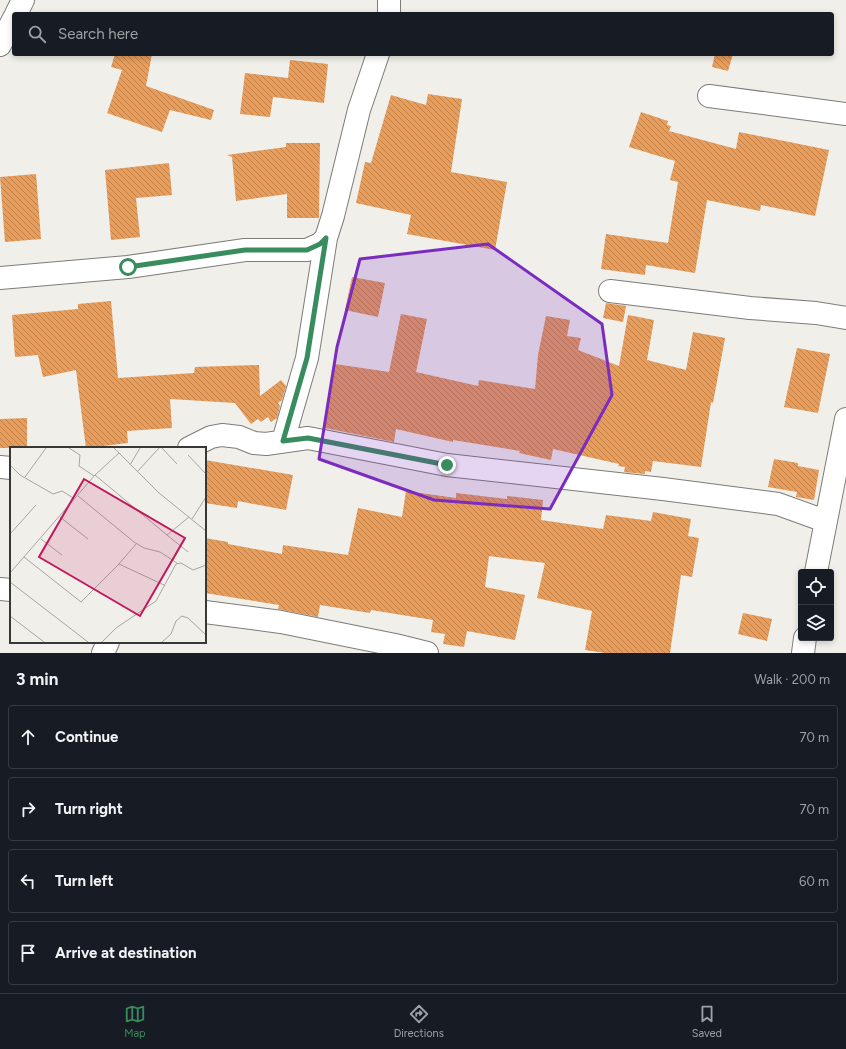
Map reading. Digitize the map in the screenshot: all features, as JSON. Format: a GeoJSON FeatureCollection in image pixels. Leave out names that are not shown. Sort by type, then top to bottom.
{"type":"FeatureCollection","features":[{"type":"Feature","properties":{"kind":"street"},"geometry":{"type":"LineString","coordinates":[[17,12],[23,0]]}},
{"type":"Feature","properties":{"kind":"street"},"geometry":{"type":"LineString","coordinates":[[388,0],[389,12]]}},
{"type":"Feature","properties":{"kind":"street"},"geometry":{"type":"LineString","coordinates":[[0,45],[12,22]]}},
{"type":"Feature","properties":{"kind":"street"},"geometry":{"type":"LineString","coordinates":[[283,441],[307,358],[326,238],[334,216],[359,110],[377,56]]}},
{"type":"Feature","properties":{"kind":"street"},"geometry":{"type":"LineString","coordinates":[[709,96],[846,114]]}},
{"type":"Feature","properties":{"kind":"street"},"geometry":{"type":"LineString","coordinates":[[0,278],[128,267],[245,250],[307,250],[320,244],[326,238]]}},
{"type":"Feature","properties":{"kind":"street"},"geometry":{"type":"LineString","coordinates":[[610,291],[750,308],[816,313],[846,318]]}},
{"type":"Feature","properties":{"kind":"street"},"geometry":{"type":"LineString","coordinates":[[817,569],[825,521],[838,495],[846,419]]}},
{"type":"Feature","properties":{"kind":"street"},"geometry":{"type":"LineString","coordinates":[[191,447],[211,437],[222,435],[239,437],[254,443],[266,444],[308,438],[447,465],[663,489],[778,504],[825,521]]}},
{"type":"Feature","properties":{"kind":"street"},"geometry":{"type":"LineString","coordinates":[[0,467],[10,468]]}},
{"type":"Feature","properties":{"kind":"street"},"geometry":{"type":"LineString","coordinates":[[0,589],[10,590]]}},
{"type":"Feature","properties":{"kind":"street"},"geometry":{"type":"LineString","coordinates":[[206,612],[281,622],[427,653]]}},
{"type":"Feature","properties":{"kind":"street"},"geometry":{"type":"LineString","coordinates":[[803,653],[805,641]]}},
{"type":"Feature","properties":{"kind":"street"},"geometry":{"type":"LineString","coordinates":[[103,653],[108,643]]}},
{"type":"Feature","properties":{"kind":"highlighted area"},"geometry":{"type":"Polygon","coordinates":[[[488,244],[602,324],[612,395],[550,509],[434,500],[319,459],[337,347],[360,259],[488,244]]]}},
{"type":"Feature","properties":{"kind":"building"},"geometry":{"type":"Polygon","coordinates":[[[114,56],[152,56],[146,86],[214,110],[211,120],[170,110],[162,132],[107,113],[122,70],[111,67],[114,56]]]}},
{"type":"Feature","properties":{"kind":"building"},"geometry":{"type":"Polygon","coordinates":[[[715,56],[732,56],[728,71],[712,67],[715,56]]]}},
{"type":"Feature","properties":{"kind":"building"},"geometry":{"type":"Polygon","coordinates":[[[290,60],[328,64],[324,103],[273,97],[270,117],[240,114],[245,73],[288,78],[290,60]]]}},
{"type":"Feature","properties":{"kind":"building"},"geometry":{"type":"Polygon","coordinates":[[[428,94],[462,99],[451,172],[507,182],[495,250],[407,234],[411,215],[356,203],[365,162],[371,163],[391,95],[426,105],[428,94]]]}},
{"type":"Feature","properties":{"kind":"building"},"geometry":{"type":"Polygon","coordinates":[[[641,112],[668,121],[667,125],[671,126],[669,131],[736,149],[739,132],[829,150],[815,216],[761,205],[760,211],[707,200],[695,273],[646,265],[645,275],[601,269],[606,234],[668,243],[678,182],[670,180],[675,161],[629,147],[641,112]]]}},
{"type":"Feature","properties":{"kind":"building"},"geometry":{"type":"Polygon","coordinates":[[[286,143],[320,143],[319,218],[287,218],[287,194],[236,201],[232,157],[227,155],[286,147],[286,143]]]}},
{"type":"Feature","properties":{"kind":"building"},"geometry":{"type":"Polygon","coordinates":[[[169,163],[172,195],[136,198],[140,237],[111,240],[105,170],[169,163]]]}},
{"type":"Feature","properties":{"kind":"building"},"geometry":{"type":"Polygon","coordinates":[[[36,174],[41,239],[5,242],[0,177],[36,174]]]}},
{"type":"Feature","properties":{"kind":"building"},"geometry":{"type":"Polygon","coordinates":[[[352,277],[385,283],[378,317],[345,310],[352,277]]]}},
{"type":"Feature","properties":{"kind":"building"},"geometry":{"type":"Polygon","coordinates":[[[111,301],[118,378],[194,373],[195,367],[259,365],[260,396],[281,380],[286,386],[282,400],[278,403],[280,406],[277,418],[271,422],[268,417],[261,422],[258,419],[251,424],[235,403],[170,399],[172,428],[127,431],[128,443],[86,447],[76,370],[43,377],[38,355],[15,357],[12,315],[78,309],[78,304],[111,301]]]}},
{"type":"Feature","properties":{"kind":"building"},"geometry":{"type":"Polygon","coordinates":[[[606,303],[626,306],[623,322],[603,318],[606,303]]]}},
{"type":"Feature","properties":{"kind":"building"},"geometry":{"type":"Polygon","coordinates":[[[401,314],[427,319],[416,372],[478,386],[479,380],[535,389],[538,355],[546,316],[570,320],[567,336],[581,338],[578,350],[619,366],[628,315],[654,320],[647,360],[686,370],[693,332],[725,338],[713,403],[711,402],[701,467],[653,461],[651,472],[645,471],[645,474],[624,472],[625,467],[618,466],[619,464],[553,449],[551,460],[519,453],[520,451],[453,440],[453,442],[396,429],[394,442],[325,428],[335,364],[389,372],[401,314]]]}},
{"type":"Feature","properties":{"kind":"building"},"geometry":{"type":"Polygon","coordinates":[[[797,348],[830,354],[818,413],[784,407],[797,348]]]}},
{"type":"Feature","properties":{"kind":"building"},"geometry":{"type":"Polygon","coordinates":[[[27,418],[27,447],[0,448],[0,419],[27,418]]]}},
{"type":"Feature","properties":{"kind":"building"},"geometry":{"type":"Polygon","coordinates":[[[774,459],[798,463],[798,466],[819,470],[814,500],[796,497],[797,492],[768,487],[774,459]]]}},
{"type":"Feature","properties":{"kind":"building"},"geometry":{"type":"Polygon","coordinates":[[[206,460],[293,475],[286,510],[238,501],[237,508],[206,503],[206,460]]]}},
{"type":"Feature","properties":{"kind":"building"},"geometry":{"type":"Polygon","coordinates":[[[406,491],[456,498],[456,493],[507,499],[507,496],[543,500],[541,520],[603,529],[606,515],[651,521],[653,512],[691,519],[688,536],[699,538],[692,577],[681,575],[670,653],[605,653],[585,650],[592,611],[537,598],[545,563],[489,556],[485,587],[525,595],[515,640],[467,631],[464,647],[443,644],[445,634],[431,632],[433,620],[371,610],[370,613],[320,605],[318,617],[278,609],[279,605],[206,593],[206,538],[228,542],[228,544],[282,554],[283,545],[348,555],[358,508],[402,517],[406,491]]]}},
{"type":"Feature","properties":{"kind":"building"},"geometry":{"type":"Polygon","coordinates":[[[743,613],[772,619],[767,641],[738,634],[743,613]]]}},
{"type":"Feature","properties":{"kind":"route"},"geometry":{"type":"LineString","coordinates":[[128,267],[245,250],[307,250],[320,244],[326,238],[307,358],[283,441],[308,438],[447,465]]}}]}
